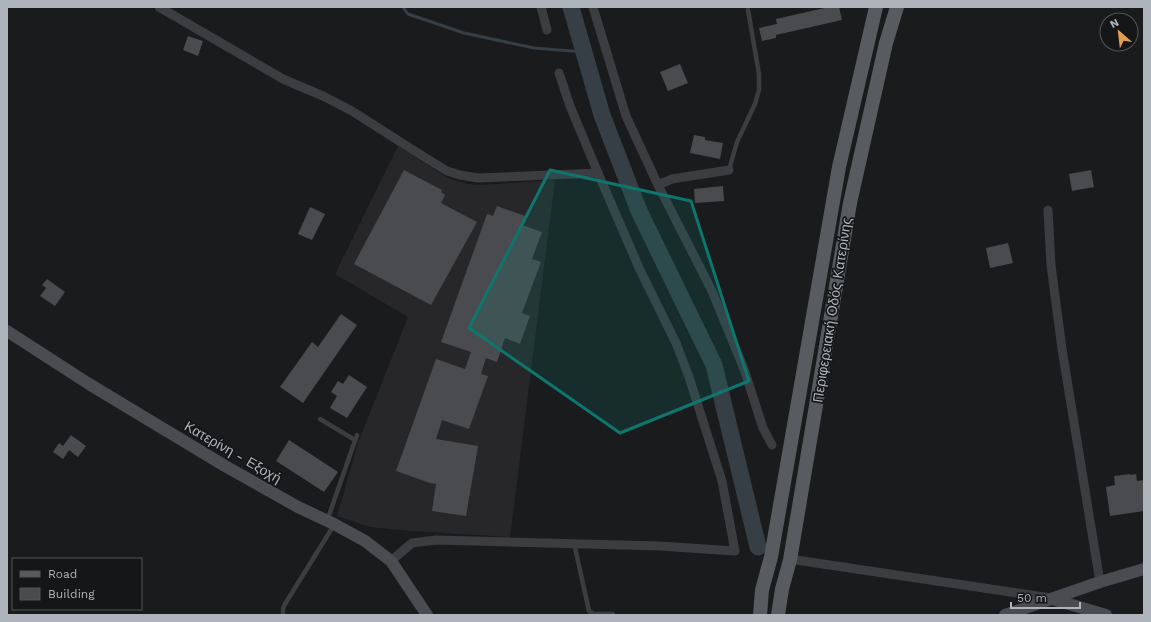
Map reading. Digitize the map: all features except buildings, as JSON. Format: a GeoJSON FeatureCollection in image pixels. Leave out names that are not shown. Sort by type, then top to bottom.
{"type":"FeatureCollection","features":[{"type":"Feature","properties":{"kind":"main road","name":"Περιφερειακή Οδός Κατερίνης"},"geometry":{"type":"LineString","coordinates":[[760,615],[762,590],[771,557],[839,167],[876,7]]}},
{"type":"Feature","properties":{"kind":"main road","name":"Περιφερειακή Οδός Κατερίνης"},"geometry":{"type":"LineString","coordinates":[[778,615],[782,589],[790,560],[850,203],[886,43],[898,7]]}},
{"type":"Feature","properties":{"kind":"main road","name":"Κατερίνη - Εξοχή"},"geometry":{"type":"LineString","coordinates":[[7,331],[89,384],[225,466],[365,541],[391,561],[427,615]]}},
{"type":"Feature","properties":{"kind":"main road"},"geometry":{"type":"LineString","coordinates":[[1005,615],[1100,582],[1144,569]]}},
{"type":"Feature","properties":{"kind":"main road"},"geometry":{"type":"LineString","coordinates":[[1052,599],[1106,615]]}},
{"type":"Feature","properties":{"kind":"street"},"geometry":{"type":"LineString","coordinates":[[159,7],[283,79],[323,96],[352,111],[447,171],[478,178],[598,173]]}},
{"type":"Feature","properties":{"kind":"street"},"geometry":{"type":"LineString","coordinates":[[542,7],[547,30]]}},
{"type":"Feature","properties":{"kind":"street"},"geometry":{"type":"LineString","coordinates":[[593,7],[626,116],[658,185],[712,291],[744,369],[763,428],[772,445]]}},
{"type":"Feature","properties":{"kind":"street"},"geometry":{"type":"LineString","coordinates":[[391,561],[412,543],[436,540],[660,546],[735,551],[722,481],[689,377],[676,343],[640,270],[598,173],[570,106],[559,73]]}},
{"type":"Feature","properties":{"kind":"street"},"geometry":{"type":"LineString","coordinates":[[658,185],[672,179],[729,170]]}},
{"type":"Feature","properties":{"kind":"street"},"geometry":{"type":"LineString","coordinates":[[1048,210],[1051,265],[1062,349],[1100,582]]}},
{"type":"Feature","properties":{"kind":"street"},"geometry":{"type":"LineString","coordinates":[[796,560],[1052,599]]}},
{"type":"Feature","properties":{"kind":"lane"},"geometry":{"type":"LineString","coordinates":[[729,170],[737,142],[755,104],[759,90],[759,74],[748,10]]}},
{"type":"Feature","properties":{"kind":"lane"},"geometry":{"type":"LineString","coordinates":[[283,615],[285,604],[331,522],[356,438],[320,419]]}},
{"type":"Feature","properties":{"kind":"lane"},"geometry":{"type":"LineString","coordinates":[[574,544],[589,611],[594,614],[613,614]]}},
{"type":"Feature","properties":{"kind":"highlighted area"},"geometry":{"type":"Polygon","coordinates":[[[550,170],[691,201],[749,381],[620,433],[469,328],[550,170]]]}},
{"type":"Feature","properties":{"kind":"shaded area"},"geometry":{"type":"Polygon","coordinates":[[[398,146],[446,177],[467,184],[481,185],[555,180],[510,537],[370,527],[337,516],[358,443],[408,317],[335,274],[398,146]]]}},
{"type":"Feature","properties":{"kind":"waterway"},"geometry":{"type":"LineString","coordinates":[[403,7],[408,14],[464,33],[534,48],[584,52]]}},
{"type":"Feature","properties":{"kind":"waterway"},"geometry":{"type":"LineString","coordinates":[[571,7],[602,115],[639,211],[714,365],[758,547]]}}]}
